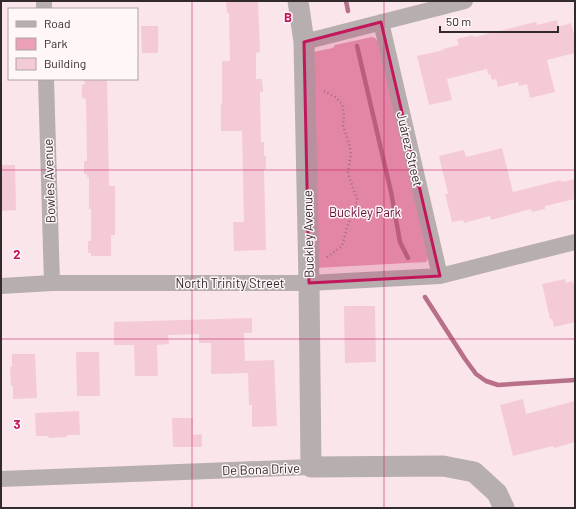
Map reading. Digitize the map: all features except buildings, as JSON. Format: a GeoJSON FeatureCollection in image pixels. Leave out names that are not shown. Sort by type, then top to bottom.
{"type":"FeatureCollection","features":[{"type":"Feature","properties":{"kind":"street","name":"Buckley Avenue"},"geometry":{"type":"LineString","coordinates":[[298,1],[304,42],[311,468]]}},
{"type":"Feature","properties":{"kind":"street"},"geometry":{"type":"LineString","coordinates":[[304,42],[465,1]]}},
{"type":"Feature","properties":{"kind":"street","name":"Juárez Street"},"geometry":{"type":"LineString","coordinates":[[381,22],[440,276]]}},
{"type":"Feature","properties":{"kind":"street","name":"Bowles Avenue"},"geometry":{"type":"LineString","coordinates":[[46,80],[52,283]]}},
{"type":"Feature","properties":{"kind":"street","name":"North Trinity Street"},"geometry":{"type":"LineString","coordinates":[[1,286],[52,283],[309,283],[440,276],[575,242]]}},
{"type":"Feature","properties":{"kind":"street","name":"De Bona Drive"},"geometry":{"type":"LineString","coordinates":[[1,479],[311,468],[443,466],[474,472],[496,493],[504,508]]}},
{"type":"Feature","properties":{"kind":"path"},"geometry":{"type":"LineString","coordinates":[[322,90],[335,97],[342,104],[344,115],[343,126],[351,152],[348,172],[350,183],[357,199],[355,211],[348,224],[342,246],[326,258]]}},
{"type":"Feature","properties":{"kind":"highlighted area"},"geometry":{"type":"Polygon","coordinates":[[[381,22],[440,276],[309,283],[304,42],[381,22]]]}},
{"type":"Feature","properties":{"kind":"green space","name":"Buckley Park"},"geometry":{"type":"Polygon","coordinates":[[[372,37],[378,42],[428,259],[426,262],[315,268],[308,53],[333,48],[335,45],[372,37]]]}},
{"type":"Feature","properties":{"kind":"waterway"},"geometry":{"type":"LineString","coordinates":[[346,1],[348,11]]}},
{"type":"Feature","properties":{"kind":"waterway"},"geometry":{"type":"LineString","coordinates":[[357,46],[391,192],[400,242],[408,258]]}},
{"type":"Feature","properties":{"kind":"waterway"},"geometry":{"type":"LineString","coordinates":[[425,297],[465,359],[476,374],[486,381],[498,385],[575,380]]}}]}
